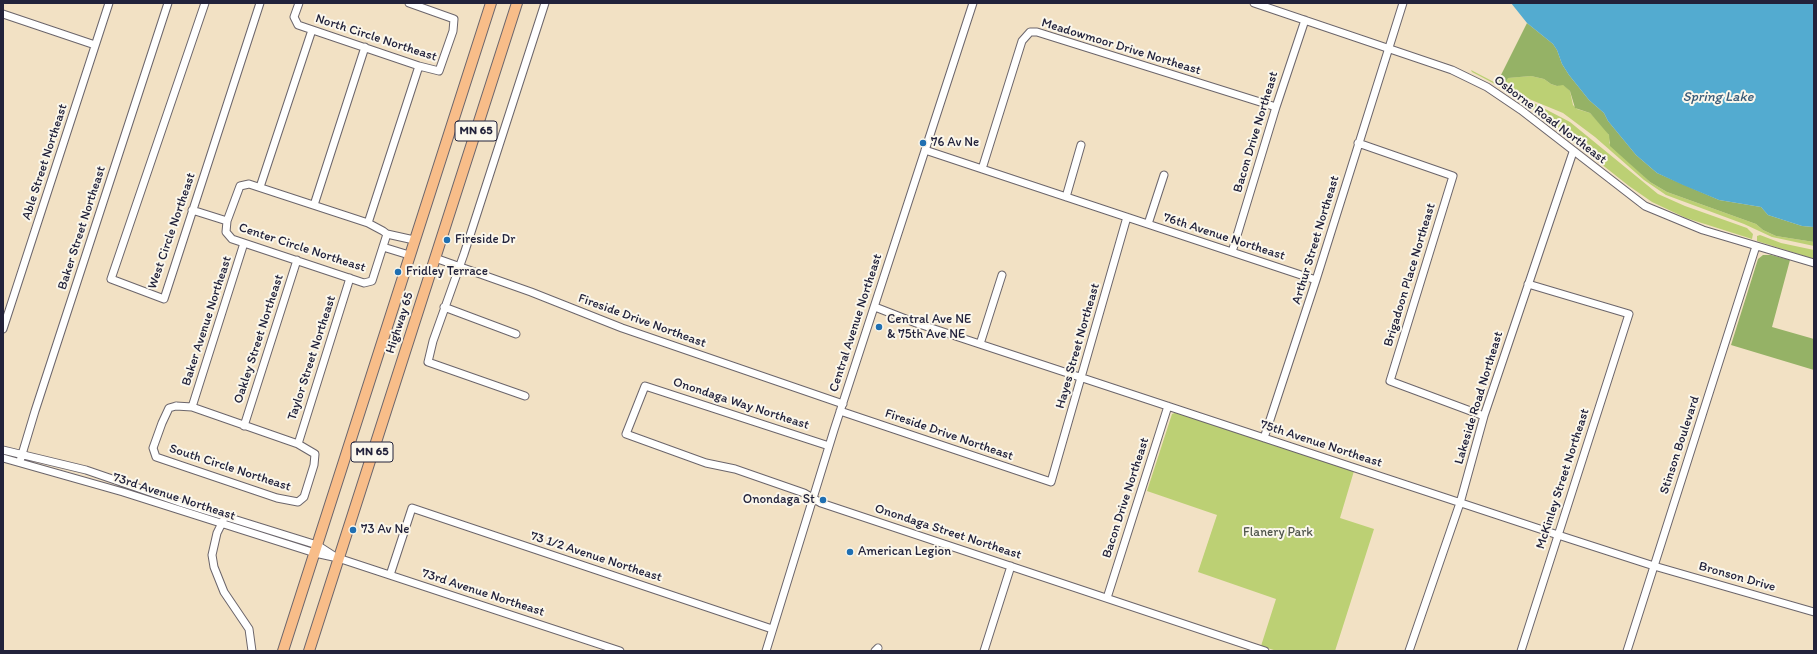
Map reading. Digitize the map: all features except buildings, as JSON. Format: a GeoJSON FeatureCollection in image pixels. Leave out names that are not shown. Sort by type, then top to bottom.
{"type":"FeatureCollection","features":[{"type":"Feature","properties":{"kind":"highway","name":"Highway 65"},"geometry":{"type":"LineString","coordinates":[[283,651],[491,3]]}},
{"type":"Feature","properties":{"kind":"highway","name":"Highway 65"},"geometry":{"type":"LineString","coordinates":[[309,651],[517,3]]}},
{"type":"Feature","properties":{"kind":"street","name":"Able Street Northeast"},"geometry":{"type":"LineString","coordinates":[[3,329],[109,3]]}},
{"type":"Feature","properties":{"kind":"street","name":"Baker Street Northeast"},"geometry":{"type":"LineString","coordinates":[[21,458],[168,3]]}},
{"type":"Feature","properties":{"kind":"street","name":"West Circle Northeast"},"geometry":{"type":"LineString","coordinates":[[205,3],[111,279],[164,299],[260,3]]}},
{"type":"Feature","properties":{"kind":"street","name":"North Circle Northeast"},"geometry":{"type":"LineString","coordinates":[[299,3],[294,17],[298,25],[419,66],[439,71],[453,31],[454,19],[409,3]]}},
{"type":"Feature","properties":{"kind":"street"},"geometry":{"type":"LineString","coordinates":[[525,396],[428,362],[444,307],[460,267],[546,3]]}},
{"type":"Feature","properties":{"kind":"street","name":"Central Avenue Northeast"},"geometry":{"type":"LineString","coordinates":[[766,651],[842,407],[973,3]]}},
{"type":"Feature","properties":{"kind":"street","name":"Osborne Road Northeast"},"geometry":{"type":"LineString","coordinates":[[1254,3],[1452,70],[1487,87],[1521,110],[1573,152],[1645,206],[1703,230],[1814,263]]}},
{"type":"Feature","properties":{"kind":"street","name":"Arthur Street Northeast"},"geometry":{"type":"LineString","coordinates":[[1264,438],[1316,280],[1403,3]]}},
{"type":"Feature","properties":{"kind":"street"},"geometry":{"type":"LineString","coordinates":[[3,14],[95,45]]}},
{"type":"Feature","properties":{"kind":"street","name":"Bacon Drive Northeast"},"geometry":{"type":"LineString","coordinates":[[1232,252],[1276,107],[1305,20]]}},
{"type":"Feature","properties":{"kind":"street"},"geometry":{"type":"LineString","coordinates":[[260,188],[312,30]]}},
{"type":"Feature","properties":{"kind":"street","name":"Meadowmoor Drive Northeast"},"geometry":{"type":"LineString","coordinates":[[982,169],[1022,41],[1030,32],[1037,32],[1276,107]]}},
{"type":"Feature","properties":{"kind":"street"},"geometry":{"type":"LineString","coordinates":[[314,205],[365,47]]}},
{"type":"Feature","properties":{"kind":"street"},"geometry":{"type":"LineString","coordinates":[[368,224],[419,66]]}},
{"type":"Feature","properties":{"kind":"street","name":"Brigadoon Place Northeast"},"geometry":{"type":"LineString","coordinates":[[1358,143],[1453,176],[1390,381],[1484,416]]}},
{"type":"Feature","properties":{"kind":"street"},"geometry":{"type":"LineString","coordinates":[[1066,197],[1081,145]]}},
{"type":"Feature","properties":{"kind":"street","name":"76th Avenue Northeast"},"geometry":{"type":"LineString","coordinates":[[925,150],[1316,280]]}},
{"type":"Feature","properties":{"kind":"street","name":"Lakeside Road Northeast"},"geometry":{"type":"LineString","coordinates":[[1409,651],[1460,503],[1484,416],[1573,152]]}},
{"type":"Feature","properties":{"kind":"street","name":"76th Avenue Northeast"},"geometry":{"type":"LineString","coordinates":[[1148,224],[1164,175]]}},
{"type":"Feature","properties":{"kind":"street","name":"Center Circle Northeast"},"geometry":{"type":"LineString","coordinates":[[387,234],[372,281],[364,283],[232,239],[226,232],[227,221],[240,186],[249,184],[368,224],[387,234],[414,240]]}},
{"type":"Feature","properties":{"kind":"street","name":"Center Circle Northeast"},"geometry":{"type":"LineString","coordinates":[[192,210],[227,221]]}},
{"type":"Feature","properties":{"kind":"street","name":"Hayes Street Northeast"},"geometry":{"type":"LineString","coordinates":[[1051,482],[1127,217]]}},
{"type":"Feature","properties":{"kind":"street","name":"Baker Avenue Northeast"},"geometry":{"type":"LineString","coordinates":[[192,407],[244,243]]}},
{"type":"Feature","properties":{"kind":"street","name":"Stinson Boulevard"},"geometry":{"type":"LineString","coordinates":[[1626,651],[1756,246]]}},
{"type":"Feature","properties":{"kind":"street"},"geometry":{"type":"LineString","coordinates":[[383,247],[409,255]]}},
{"type":"Feature","properties":{"kind":"street","name":"Fireside Drive Northeast"},"geometry":{"type":"LineString","coordinates":[[435,258],[531,292],[622,328],[1051,482]]}},
{"type":"Feature","properties":{"kind":"street","name":"Oakley Street Northeast"},"geometry":{"type":"LineString","coordinates":[[244,426],[297,260]]}},
{"type":"Feature","properties":{"kind":"street"},"geometry":{"type":"LineString","coordinates":[[980,344],[1002,275]]}},
{"type":"Feature","properties":{"kind":"street","name":"Taylor Street Northeast"},"geometry":{"type":"LineString","coordinates":[[298,444],[350,278]]}},
{"type":"Feature","properties":{"kind":"street","name":"McKinley Street Northeast"},"geometry":{"type":"LineString","coordinates":[[1521,651],[1629,314],[1528,284]]}},
{"type":"Feature","properties":{"kind":"street"},"geometry":{"type":"LineString","coordinates":[[444,307],[516,334]]}},
{"type":"Feature","properties":{"kind":"street","name":"75th Avenue Northeast"},"geometry":{"type":"LineString","coordinates":[[875,307],[980,344],[1558,536],[1654,566]]}},
{"type":"Feature","properties":{"kind":"street","name":"Onondaga Street Northeast"},"geometry":{"type":"LineString","coordinates":[[645,386],[626,434],[706,464],[735,469],[804,493],[821,503],[1265,651]]}},
{"type":"Feature","properties":{"kind":"street","name":"Onondaga Way Northeast"},"geometry":{"type":"LineString","coordinates":[[645,386],[830,446]]}},
{"type":"Feature","properties":{"kind":"street","name":"South Circle Northeast"},"geometry":{"type":"LineString","coordinates":[[176,406],[192,407],[298,444],[315,454],[314,464],[304,497],[298,502],[277,498],[156,457],[153,448],[169,408],[176,406]]}},
{"type":"Feature","properties":{"kind":"street","name":"Bacon Drive Northeast"},"geometry":{"type":"LineString","coordinates":[[1107,598],[1168,406]]}},
{"type":"Feature","properties":{"kind":"street","name":"73rd Avenue Northeast"},"geometry":{"type":"LineString","coordinates":[[3,445],[21,458],[222,525],[316,549]]}},
{"type":"Feature","properties":{"kind":"street","name":"73rd Avenue Northeast"},"geometry":{"type":"LineString","coordinates":[[3,450],[12,452]]}},
{"type":"Feature","properties":{"kind":"street","name":"73rd Avenue Northeast"},"geometry":{"type":"LineString","coordinates":[[3,458],[21,458],[86,470],[224,516],[338,558],[620,651]]}},
{"type":"Feature","properties":{"kind":"street","name":"73 1/2 Avenue Northeast"},"geometry":{"type":"LineString","coordinates":[[390,575],[412,508],[772,629]]}},
{"type":"Feature","properties":{"kind":"street"},"geometry":{"type":"LineString","coordinates":[[224,516],[222,525],[217,533],[212,555],[214,567],[224,592],[249,629],[252,651]]}},
{"type":"Feature","properties":{"kind":"street"},"geometry":{"type":"LineString","coordinates":[[984,651],[1011,566]]}},
{"type":"Feature","properties":{"kind":"street","name":"Bronson Drive"},"geometry":{"type":"LineString","coordinates":[[1654,566],[1814,612]]}},
{"type":"Feature","properties":{"kind":"green space"},"geometry":{"type":"Polygon","coordinates":[[[1527,23],[1553,44],[1569,75],[1589,100],[1604,113],[1608,121],[1636,155],[1657,173],[1719,200],[1761,207],[1768,215],[1802,226],[1814,227],[1814,242],[1776,236],[1763,230],[1756,224],[1667,192],[1650,182],[1610,146],[1609,135],[1590,113],[1575,108],[1570,91],[1563,85],[1557,86],[1544,79],[1531,76],[1508,78],[1504,84],[1498,81],[1527,23]]]}},
{"type":"Feature","properties":{"kind":"green space"},"geometry":{"type":"Polygon","coordinates":[[[1471,70],[1570,122],[1658,194],[1685,206],[1747,228],[1753,234],[1752,239],[1686,218],[1652,202],[1629,186],[1524,103],[1471,70]]]}},
{"type":"Feature","properties":{"kind":"green space"},"geometry":{"type":"Polygon","coordinates":[[[1531,76],[1544,79],[1557,86],[1562,84],[1566,87],[1570,91],[1573,105],[1577,109],[1590,113],[1606,130],[1610,137],[1609,143],[1650,182],[1667,192],[1756,224],[1763,230],[1776,236],[1814,242],[1814,246],[1772,237],[1744,224],[1666,195],[1644,180],[1595,137],[1563,113],[1529,99],[1504,84],[1507,78],[1531,76]]]}},
{"type":"Feature","properties":{"kind":"green space"},"geometry":{"type":"Polygon","coordinates":[[[1760,235],[1781,243],[1814,250],[1814,259],[1757,241],[1757,236],[1760,235]]]}},
{"type":"Feature","properties":{"kind":"green space"},"geometry":{"type":"Polygon","coordinates":[[[1763,255],[1771,255],[1790,260],[1772,327],[1814,339],[1814,370],[1731,345],[1758,259],[1763,255]]]}},
{"type":"Feature","properties":{"kind":"green space","name":"Flanery Park"},"geometry":{"type":"Polygon","coordinates":[[[1177,412],[1354,471],[1340,518],[1374,529],[1335,651],[1277,651],[1261,646],[1276,599],[1198,572],[1217,515],[1147,491],[1172,414],[1177,412]]]}},
{"type":"Feature","properties":{"kind":"water","name":"Spring Lake"},"geometry":{"type":"Polygon","coordinates":[[[1511,3],[1814,3],[1814,227],[1802,226],[1768,215],[1761,207],[1719,200],[1657,173],[1636,155],[1608,121],[1604,113],[1589,100],[1569,75],[1553,44],[1527,23],[1511,3]]]}},
{"type":"Feature","properties":{"kind":"place","name":"76 Av Ne"},"geometry":{"type":"Point","coordinates":[923,143]}},
{"type":"Feature","properties":{"kind":"place","name":"Fireside Dr"},"geometry":{"type":"Point","coordinates":[447,240]}},
{"type":"Feature","properties":{"kind":"place","name":"Fridley Terrace"},"geometry":{"type":"Point","coordinates":[398,272]}},
{"type":"Feature","properties":{"kind":"place","name":"Central Ave NE & 75th Ave NE"},"geometry":{"type":"Point","coordinates":[879,327]}},
{"type":"Feature","properties":{"kind":"place","name":"Onondaga St"},"geometry":{"type":"Point","coordinates":[823,500]}},
{"type":"Feature","properties":{"kind":"place","name":"73 Av Ne"},"geometry":{"type":"Point","coordinates":[353,530]}},
{"type":"Feature","properties":{"kind":"place","name":"American Legion"},"geometry":{"type":"Point","coordinates":[850,552]}}]}
